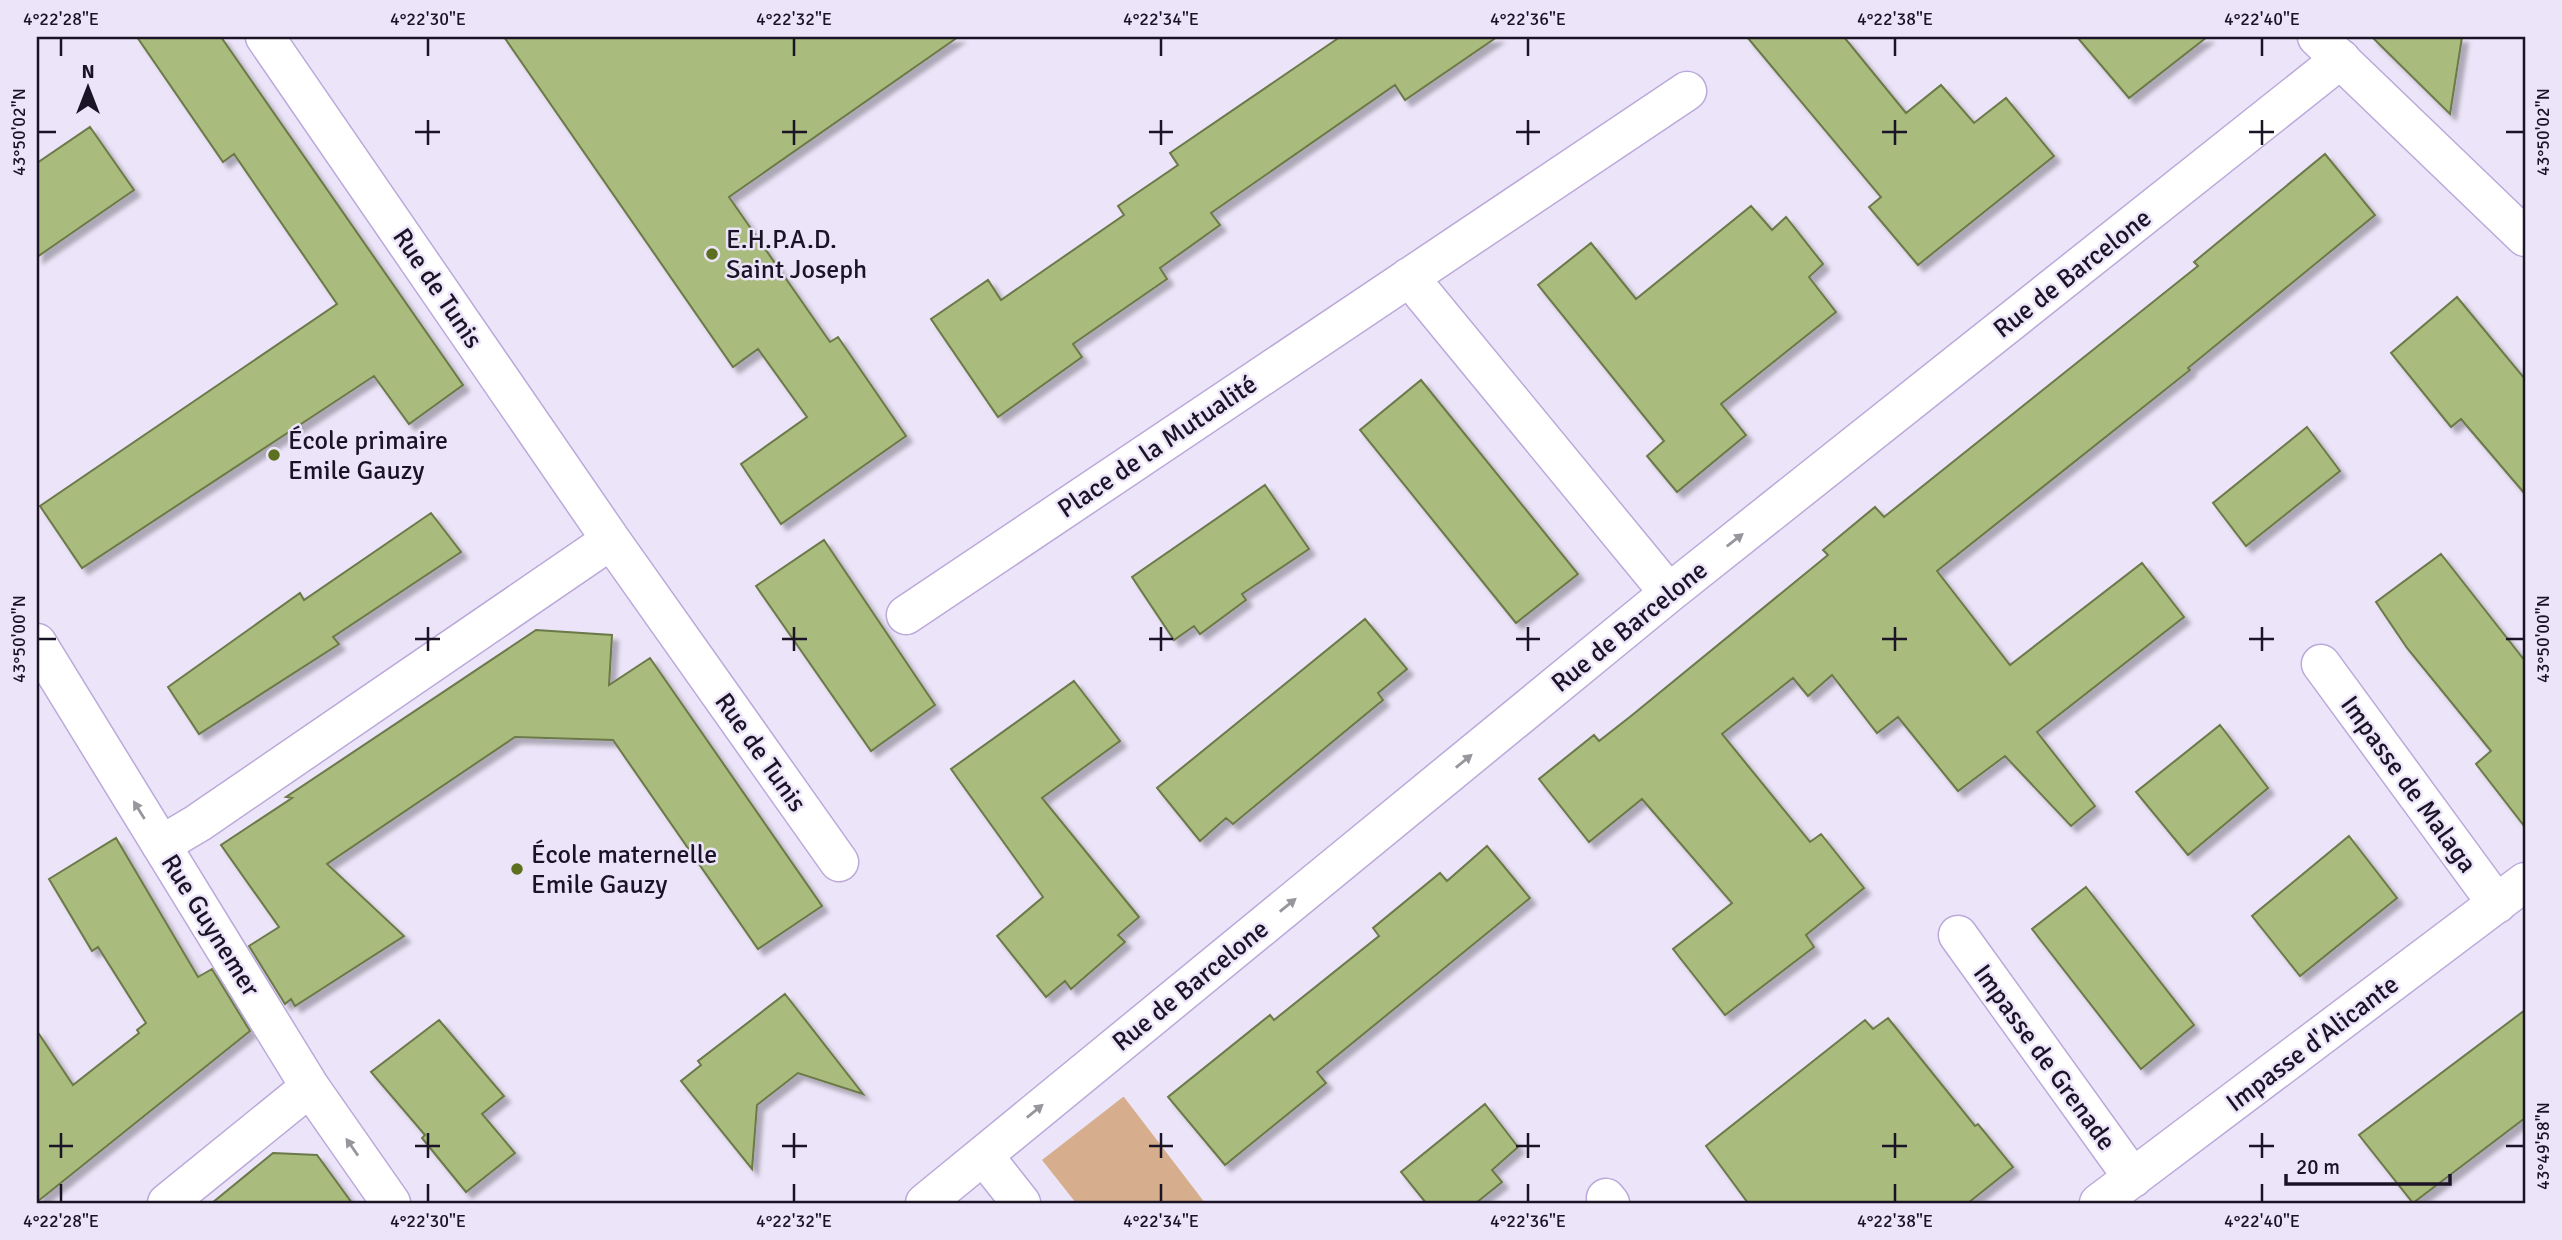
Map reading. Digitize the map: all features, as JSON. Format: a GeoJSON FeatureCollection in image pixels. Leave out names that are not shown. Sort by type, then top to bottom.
{"type":"FeatureCollection","features":[{"type":"Feature","properties":{"kind":"street","name":"Rue de Tunis"},"geometry":{"type":"LineString","coordinates":[[265,37],[611,540],[839,862]]}},
{"type":"Feature","properties":{"kind":"street"},"geometry":{"type":"LineString","coordinates":[[2329,48],[2525,237]]}},
{"type":"Feature","properties":{"kind":"street","name":"Rue de Barcelone"},"geometry":{"type":"LineString","coordinates":[[925,1203],[2329,48]]}},
{"type":"Feature","properties":{"kind":"street","name":"Place de la Mutualité"},"geometry":{"type":"LineString","coordinates":[[906,615],[1687,91]]}},
{"type":"Feature","properties":{"kind":"street"},"geometry":{"type":"LineString","coordinates":[[1409,277],[1669,593]]}},
{"type":"Feature","properties":{"kind":"street"},"geometry":{"type":"LineString","coordinates":[[161,845],[198,823],[611,540]]}},
{"type":"Feature","properties":{"kind":"street","name":"Rue Guynemer"},"geometry":{"type":"LineString","coordinates":[[37,643],[310,1087],[391,1203]]}},
{"type":"Feature","properties":{"kind":"street","name":"Impasse de Malaga"},"geometry":{"type":"LineString","coordinates":[[2321,664],[2511,893]]}},
{"type":"Feature","properties":{"kind":"street","name":"Impasse d'Alicante"},"geometry":{"type":"LineString","coordinates":[[2099,1203],[2511,893]]}},
{"type":"Feature","properties":{"kind":"street","name":"Impasse de Grenade"},"geometry":{"type":"LineString","coordinates":[[1958,935],[2133,1178]]}},
{"type":"Feature","properties":{"kind":"street"},"geometry":{"type":"LineString","coordinates":[[167,1203],[310,1087]]}},
{"type":"Feature","properties":{"kind":"street"},"geometry":{"type":"LineString","coordinates":[[984,1156],[1021,1203]]}},
{"type":"Feature","properties":{"kind":"shaded area"},"geometry":{"type":"Polygon","coordinates":[[[1123,1097],[1205,1203],[1076,1203],[1042,1160],[1123,1097]]]}},
{"type":"Feature","properties":{"kind":"building"},"geometry":{"type":"Polygon","coordinates":[[[137,37],[221,37],[463,385],[409,424],[374,376],[82,568],[40,506],[337,304],[234,154],[223,162],[137,37]]]}},
{"type":"Feature","properties":{"kind":"building","name":"E.H.P.A.D. Saint Joseph"},"geometry":{"type":"Polygon","coordinates":[[[504,37],[958,37],[729,197],[830,342],[838,337],[906,436],[781,524],[741,464],[807,417],[758,349],[733,367],[504,37]]]}},
{"type":"Feature","properties":{"kind":"building"},"geometry":{"type":"Polygon","coordinates":[[[1340,37],[1497,37],[1405,100],[1395,85],[1211,213],[1220,225],[1160,268],[1167,279],[1073,344],[1082,357],[998,417],[931,319],[988,280],[1001,300],[1124,215],[1118,206],[1178,165],[1170,153],[1340,37]]]}},
{"type":"Feature","properties":{"kind":"building"},"geometry":{"type":"Polygon","coordinates":[[[1747,37],[1844,37],[1906,113],[1941,85],[1974,123],[2006,98],[2054,156],[1918,265],[1869,207],[1881,197],[1747,37]]]}},
{"type":"Feature","properties":{"kind":"building"},"geometry":{"type":"Polygon","coordinates":[[[2077,37],[2207,37],[2129,98],[2077,37]]]}},
{"type":"Feature","properties":{"kind":"building"},"geometry":{"type":"Polygon","coordinates":[[[2372,37],[2462,37],[2450,114],[2372,37]]]}},
{"type":"Feature","properties":{"kind":"building"},"geometry":{"type":"Polygon","coordinates":[[[90,127],[134,190],[37,257],[37,163],[90,127]]]}},
{"type":"Feature","properties":{"kind":"building"},"geometry":{"type":"Polygon","coordinates":[[[2325,154],[2375,215],[2188,368],[2190,370],[1937,571],[2010,665],[2142,563],[2184,617],[2037,732],[2095,806],[2071,826],[2005,756],[1958,791],[1898,717],[1877,733],[1832,675],[1808,696],[1793,678],[1722,734],[1810,842],[1821,834],[1864,888],[1806,935],[1814,947],[1725,1015],[1673,949],[1732,903],[1642,799],[1589,842],[1539,779],[1594,735],[1599,741],[1631,716],[1828,555],[1823,550],[1875,507],[1884,517],[2198,266],[2194,262],[2325,154]]]}},
{"type":"Feature","properties":{"kind":"building"},"geometry":{"type":"Polygon","coordinates":[[[1751,206],[1772,230],[1786,217],[1823,264],[1809,277],[1836,312],[1721,404],[1746,435],[1677,492],[1647,456],[1664,441],[1538,285],[1591,243],[1636,299],[1751,206]]]}},
{"type":"Feature","properties":{"kind":"building"},"geometry":{"type":"Polygon","coordinates":[[[2457,297],[2525,379],[2525,494],[2461,419],[2451,427],[2391,353],[2457,297]]]}},
{"type":"Feature","properties":{"kind":"building"},"geometry":{"type":"Polygon","coordinates":[[[1421,380],[1578,574],[1516,623],[1360,430],[1421,380]]]}},
{"type":"Feature","properties":{"kind":"building"},"geometry":{"type":"Polygon","coordinates":[[[2307,427],[2340,471],[2246,546],[2213,503],[2307,427]]]}},
{"type":"Feature","properties":{"kind":"building"},"geometry":{"type":"Polygon","coordinates":[[[1265,485],[1309,549],[1242,594],[1246,600],[1200,634],[1194,626],[1174,640],[1132,577],[1265,485]]]}},
{"type":"Feature","properties":{"kind":"building"},"geometry":{"type":"Polygon","coordinates":[[[431,513],[461,552],[333,637],[339,644],[199,734],[168,687],[300,593],[304,600],[431,513]]]}},
{"type":"Feature","properties":{"kind":"building"},"geometry":{"type":"Polygon","coordinates":[[[824,540],[935,705],[871,751],[756,586],[824,540]]]}},
{"type":"Feature","properties":{"kind":"building"},"geometry":{"type":"Polygon","coordinates":[[[2441,554],[2525,661],[2525,827],[2476,764],[2491,751],[2407,648],[2376,602],[2441,554]]]}},
{"type":"Feature","properties":{"kind":"building"},"geometry":{"type":"Polygon","coordinates":[[[1365,619],[1407,669],[1378,693],[1383,700],[1233,824],[1226,818],[1200,841],[1157,788],[1365,619]]]}},
{"type":"Feature","properties":{"kind":"building"},"geometry":{"type":"Polygon","coordinates":[[[536,630],[612,635],[609,685],[650,658],[822,906],[758,949],[613,740],[515,737],[327,864],[404,936],[295,1006],[291,999],[285,1004],[249,946],[279,927],[221,845],[292,798],[286,797],[536,630]]]}},
{"type":"Feature","properties":{"kind":"building"},"geometry":{"type":"Polygon","coordinates":[[[1074,681],[1120,741],[1042,798],[1139,917],[1118,935],[1125,942],[1071,989],[1065,981],[1046,997],[997,936],[1043,897],[951,769],[1074,681]]]}},
{"type":"Feature","properties":{"kind":"building"},"geometry":{"type":"Polygon","coordinates":[[[2220,725],[2268,788],[2188,855],[2136,792],[2220,725]]]}},
{"type":"Feature","properties":{"kind":"building"},"geometry":{"type":"Polygon","coordinates":[[[2349,836],[2397,898],[2300,976],[2252,916],[2349,836]]]}},
{"type":"Feature","properties":{"kind":"building"},"geometry":{"type":"Polygon","coordinates":[[[116,838],[198,977],[212,969],[250,1031],[37,1202],[37,1031],[73,1085],[139,1033],[137,1030],[146,1023],[98,947],[92,951],[49,879],[116,838]]]}},
{"type":"Feature","properties":{"kind":"building"},"geometry":{"type":"Polygon","coordinates":[[[1487,846],[1530,898],[1317,1072],[1326,1083],[1225,1165],[1168,1097],[1270,1015],[1274,1020],[1379,936],[1373,928],[1440,873],[1447,881],[1487,846]]]}},
{"type":"Feature","properties":{"kind":"building"},"geometry":{"type":"Polygon","coordinates":[[[2086,887],[2194,1025],[2141,1069],[2032,929],[2086,887]]]}},
{"type":"Feature","properties":{"kind":"building"},"geometry":{"type":"Polygon","coordinates":[[[785,994],[863,1094],[798,1073],[757,1105],[752,1169],[681,1081],[701,1065],[698,1061],[785,994]]]}},
{"type":"Feature","properties":{"kind":"building"},"geometry":{"type":"Polygon","coordinates":[[[2525,1010],[2525,1118],[2413,1203],[2359,1135],[2525,1010]]]}},
{"type":"Feature","properties":{"kind":"building"},"geometry":{"type":"Polygon","coordinates":[[[1888,1018],[1975,1126],[1978,1124],[2013,1167],[1968,1203],[1748,1203],[1706,1146],[1865,1020],[1873,1029],[1888,1018]]]}},
{"type":"Feature","properties":{"kind":"building"},"geometry":{"type":"Polygon","coordinates":[[[439,1020],[504,1096],[482,1114],[515,1153],[466,1192],[422,1138],[425,1135],[371,1072],[439,1020]]]}},
{"type":"Feature","properties":{"kind":"building"},"geometry":{"type":"Polygon","coordinates":[[[1485,1104],[1518,1147],[1492,1170],[1502,1182],[1476,1203],[1426,1203],[1401,1172],[1485,1104]]]}},
{"type":"Feature","properties":{"kind":"building"},"geometry":{"type":"Polygon","coordinates":[[[273,1153],[317,1155],[352,1203],[212,1203],[273,1153]]]}},
{"type":"Feature","properties":{"kind":"place","name":"E.H.P.A.D. Saint Joseph"},"geometry":{"type":"Point","coordinates":[712,254]}},
{"type":"Feature","properties":{"kind":"place","name":"École primaire Emile Gauzy"},"geometry":{"type":"Point","coordinates":[274,455]}},
{"type":"Feature","properties":{"kind":"place","name":"École maternelle Emile Gauzy"},"geometry":{"type":"Point","coordinates":[517,869]}}]}
